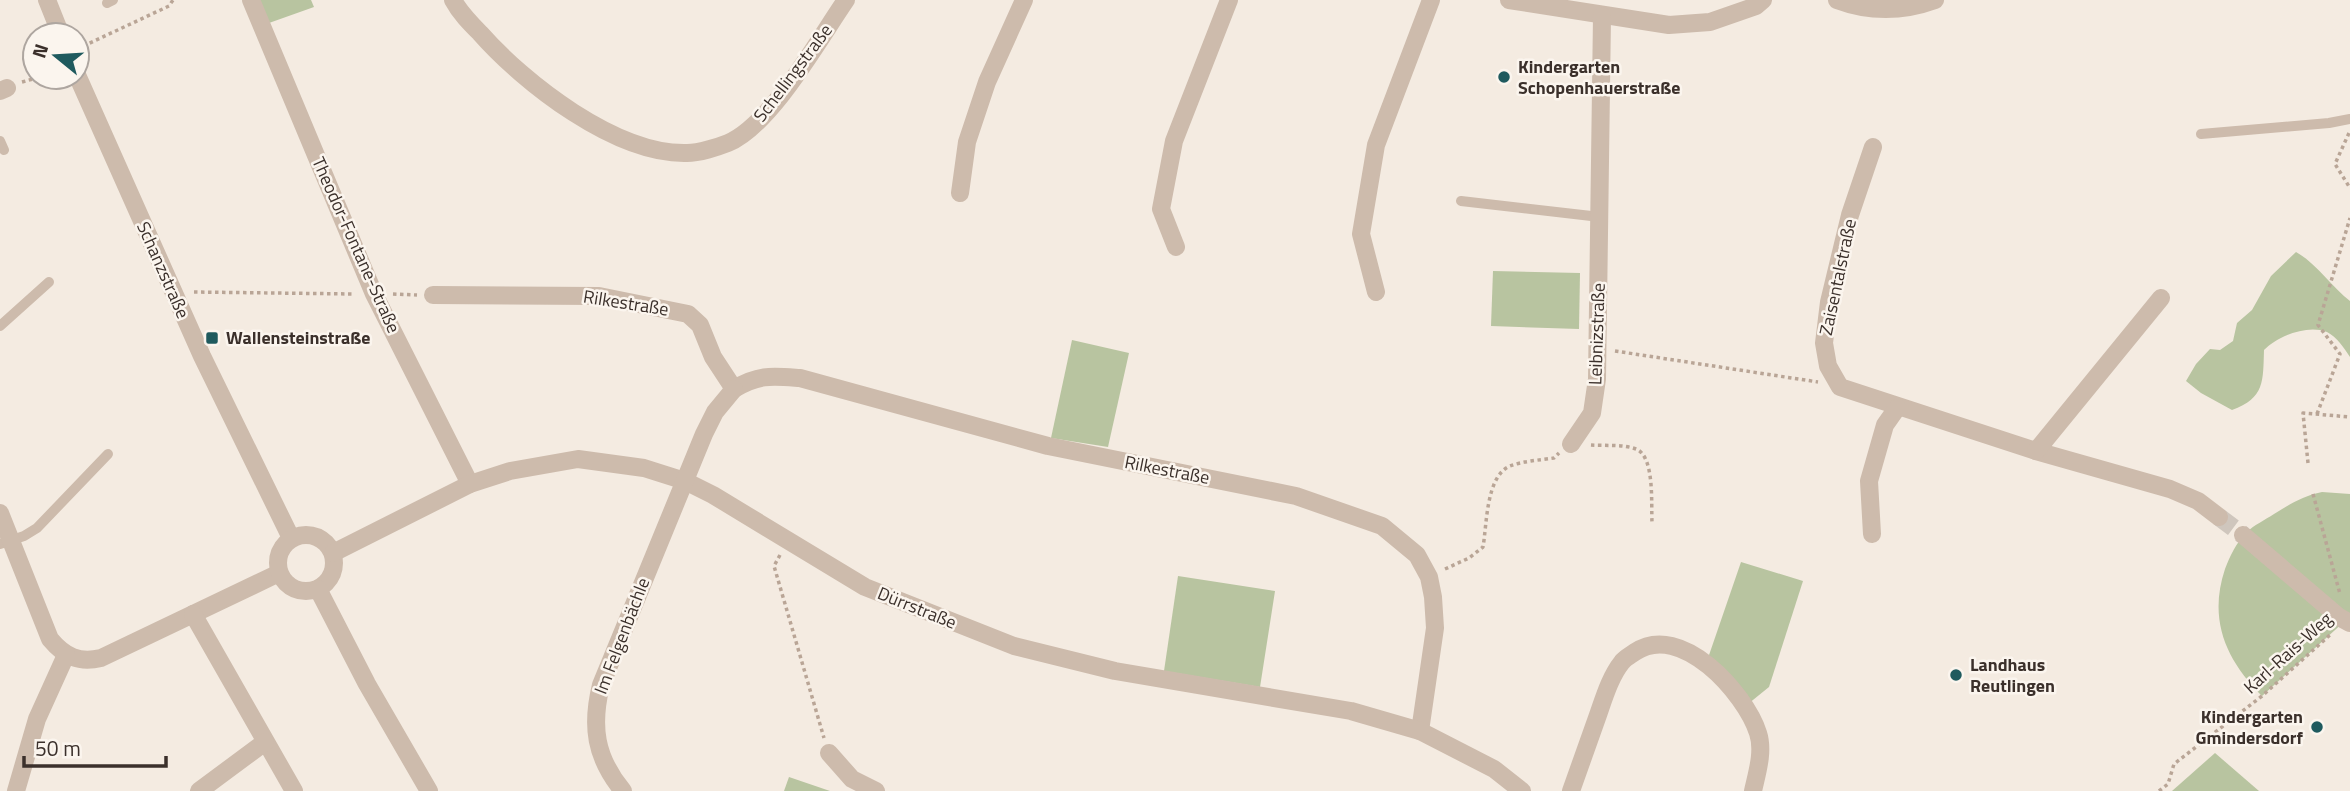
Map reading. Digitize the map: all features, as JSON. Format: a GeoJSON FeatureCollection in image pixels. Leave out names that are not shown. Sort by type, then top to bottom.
{"type":"FeatureCollection","features":[{"type":"Feature","properties":{"kind":"street"},"geometry":{"type":"LineString","coordinates":[[47,0],[55,21]]}},
{"type":"Feature","properties":{"kind":"street","name":"Theodor-Fontane-Straße"},"geometry":{"type":"LineString","coordinates":[[251,0],[374,294],[470,484]]}},
{"type":"Feature","properties":{"kind":"street","name":"Schellingstraße"},"geometry":{"type":"LineString","coordinates":[[453,0],[496,51],[550,98],[602,130],[651,148],[688,153],[728,143],[750,129],[771,108],[846,0]]}},
{"type":"Feature","properties":{"kind":"street"},"geometry":{"type":"LineString","coordinates":[[960,193],[967,142],[987,82],[1024,0]]}},
{"type":"Feature","properties":{"kind":"street"},"geometry":{"type":"LineString","coordinates":[[1177,247],[1161,209],[1174,141],[1229,0]]}},
{"type":"Feature","properties":{"kind":"street"},"geometry":{"type":"LineString","coordinates":[[1376,292],[1361,234],[1376,145],[1431,0]]}},
{"type":"Feature","properties":{"kind":"street"},"geometry":{"type":"LineString","coordinates":[[1509,0],[1546,3],[1602,16],[1670,25],[1710,22],[1756,6],[1763,0]]}},
{"type":"Feature","properties":{"kind":"street"},"geometry":{"type":"LineString","coordinates":[[1836,0],[1882,10],[1914,7],[1935,0]]}},
{"type":"Feature","properties":{"kind":"street","name":"Leibnizstraße"},"geometry":{"type":"LineString","coordinates":[[1571,444],[1592,413],[1599,348],[1602,16]]}},
{"type":"Feature","properties":{"kind":"street","name":"Schanzstraße"},"geometry":{"type":"LineString","coordinates":[[84,91],[173,292],[291,538]]}},
{"type":"Feature","properties":{"kind":"street","name":"Zaisentalstraße"},"geometry":{"type":"LineString","coordinates":[[1839,387],[1828,366],[1824,343],[1829,302],[1850,215],[1873,147]]}},
{"type":"Feature","properties":{"kind":"street","name":"Rilkestraße"},"geometry":{"type":"LineString","coordinates":[[433,295],[599,296],[688,314],[700,325],[713,356],[734,388],[750,379],[766,375],[800,378],[1048,446],[1296,496],[1382,526],[1417,555],[1429,577],[1433,597],[1435,628],[1420,730]]}},
{"type":"Feature","properties":{"kind":"street"},"geometry":{"type":"LineString","coordinates":[[2036,451],[2161,298]]}},
{"type":"Feature","properties":{"kind":"street"},"geometry":{"type":"LineString","coordinates":[[1839,387],[1897,408],[2181,493],[2198,501],[2219,517]]}},
{"type":"Feature","properties":{"kind":"street"},"geometry":{"type":"LineString","coordinates":[[685,481],[715,411],[734,388]]}},
{"type":"Feature","properties":{"kind":"street"},"geometry":{"type":"LineString","coordinates":[[1872,534],[1869,481],[1885,425],[1897,408]]}},
{"type":"Feature","properties":{"kind":"street","name":"Dürrstraße"},"geometry":{"type":"LineString","coordinates":[[333,552],[470,484],[510,471],[578,460],[644,468],[685,481],[713,495],[865,587],[1014,646],[1115,671],[1351,711],[1420,730],[1494,769],[1522,791]]}},
{"type":"Feature","properties":{"kind":"street","name":"Im Felgenbächle"},"geometry":{"type":"LineString","coordinates":[[623,791],[611,777],[599,748],[595,724],[597,703],[617,645],[685,481]]}},
{"type":"Feature","properties":{"kind":"street"},"geometry":{"type":"LineString","coordinates":[[0,513],[6,543],[50,639],[66,655],[89,660],[102,658],[279,573]]}},
{"type":"Feature","properties":{"kind":"street"},"geometry":{"type":"LineString","coordinates":[[300,534],[320,537],[333,552],[334,567],[329,580],[318,589],[307,592],[295,590],[285,583],[279,573],[277,564],[283,545],[300,534]]}},
{"type":"Feature","properties":{"kind":"street"},"geometry":{"type":"LineString","coordinates":[[2243,536],[2348,622]]}},
{"type":"Feature","properties":{"kind":"street"},"geometry":{"type":"LineString","coordinates":[[318,589],[429,791]]}},
{"type":"Feature","properties":{"kind":"street"},"geometry":{"type":"LineString","coordinates":[[193,614],[294,791]]}},
{"type":"Feature","properties":{"kind":"street"},"geometry":{"type":"LineString","coordinates":[[1571,791],[1608,688],[1623,660],[1645,645],[1666,645],[1688,651],[1706,663],[1746,705],[1759,736],[1759,767],[1753,791]]}},
{"type":"Feature","properties":{"kind":"street"},"geometry":{"type":"LineString","coordinates":[[16,791],[37,719],[66,655]]}},
{"type":"Feature","properties":{"kind":"street"},"geometry":{"type":"LineString","coordinates":[[199,791],[265,742]]}},
{"type":"Feature","properties":{"kind":"street"},"geometry":{"type":"LineString","coordinates":[[829,753],[852,779],[876,791]]}},
{"type":"Feature","properties":{"kind":"lane"},"geometry":{"type":"LineString","coordinates":[[2201,134],[2350,119]]}},
{"type":"Feature","properties":{"kind":"lane"},"geometry":{"type":"LineString","coordinates":[[1461,201],[1600,217]]}},
{"type":"Feature","properties":{"kind":"lane"},"geometry":{"type":"LineString","coordinates":[[0,326],[49,282]]}},
{"type":"Feature","properties":{"kind":"lane"},"geometry":{"type":"LineString","coordinates":[[6,543],[37,528],[108,454]]}},
{"type":"Feature","properties":{"kind":"path"},"geometry":{"type":"LineString","coordinates":[[91,42],[169,6],[173,0]]}},
{"type":"Feature","properties":{"kind":"path"},"geometry":{"type":"LineString","coordinates":[[2350,131],[2335,164],[2350,188]]}},
{"type":"Feature","properties":{"kind":"path"},"geometry":{"type":"LineString","coordinates":[[2317,414],[2340,354],[2318,325],[2350,218]]}},
{"type":"Feature","properties":{"kind":"path"},"geometry":{"type":"LineString","coordinates":[[173,292],[433,295]]}},
{"type":"Feature","properties":{"kind":"path"},"geometry":{"type":"LineString","coordinates":[[1599,348],[1839,387]]}},
{"type":"Feature","properties":{"kind":"path"},"geometry":{"type":"LineString","coordinates":[[2308,463],[2303,413],[2350,417]]}},
{"type":"Feature","properties":{"kind":"path"},"geometry":{"type":"LineString","coordinates":[[1429,577],[1469,558],[1483,547],[1492,486],[1499,475],[1510,466],[1554,458],[1571,444],[1635,448],[1642,452],[1649,466],[1652,522]]}},
{"type":"Feature","properties":{"kind":"path"},"geometry":{"type":"LineString","coordinates":[[2313,494],[2348,622]]}},
{"type":"Feature","properties":{"kind":"path"},"geometry":{"type":"LineString","coordinates":[[789,541],[774,566],[829,753]]}},
{"type":"Feature","properties":{"kind":"path","name":"Karl-Rais-Weg"},"geometry":{"type":"LineString","coordinates":[[2159,791],[2168,784],[2175,764],[2262,696],[2348,622]]}},
{"type":"Feature","properties":{"kind":"green space"},"geometry":{"type":"Polygon","coordinates":[[[259,0],[311,0],[314,7],[269,23],[259,0]]]}},
{"type":"Feature","properties":{"kind":"green space"},"geometry":{"type":"Polygon","coordinates":[[[2296,252],[2350,301],[2350,357],[2327,332],[2311,329],[2285,336],[2264,350],[2262,379],[2256,394],[2251,400],[2232,410],[2201,393],[2186,381],[2196,364],[2210,349],[2220,350],[2233,341],[2237,323],[2252,310],[2271,276],[2296,252]]]}},
{"type":"Feature","properties":{"kind":"green space"},"geometry":{"type":"Polygon","coordinates":[[[1493,271],[1580,273],[1579,329],[1491,326],[1493,271]]]}},
{"type":"Feature","properties":{"kind":"green space"},"geometry":{"type":"Polygon","coordinates":[[[1072,340],[1129,353],[1108,447],[1051,438],[1072,340]]]}},
{"type":"Feature","properties":{"kind":"green space"},"geometry":{"type":"Polygon","coordinates":[[[2322,492],[2350,494],[2350,621],[2345,621],[2262,696],[2239,668],[2224,638],[2219,605],[2225,569],[2231,554],[2250,529],[2297,501],[2322,492]]]}},
{"type":"Feature","properties":{"kind":"green space"},"geometry":{"type":"Polygon","coordinates":[[[1741,562],[1803,581],[1769,687],[1748,704],[1707,661],[1741,562]]]}},
{"type":"Feature","properties":{"kind":"green space"},"geometry":{"type":"Polygon","coordinates":[[[1178,576],[1275,591],[1260,687],[1164,671],[1178,576]]]}},
{"type":"Feature","properties":{"kind":"green space"},"geometry":{"type":"Polygon","coordinates":[[[2215,753],[2259,791],[2172,791],[2215,753]]]}},
{"type":"Feature","properties":{"kind":"green space"},"geometry":{"type":"Polygon","coordinates":[[[789,777],[830,791],[784,791],[789,777]]]}},
{"type":"Feature","properties":{"kind":"tunnel"},"geometry":{"type":"LineString","coordinates":[[2219,517],[2243,535]]}},
{"type":"Feature","properties":{"kind":"place","name":"Kindergarten Schopenhauerstraße"},"geometry":{"type":"Point","coordinates":[1504,77]}},
{"type":"Feature","properties":{"kind":"place","name":"Wallensteinstraße"},"geometry":{"type":"Point","coordinates":[212,338]}},
{"type":"Feature","properties":{"kind":"place","name":"Landhaus Reutlingen"},"geometry":{"type":"Point","coordinates":[1956,675]}},
{"type":"Feature","properties":{"kind":"place","name":"Kindergarten Gmindersdorf"},"geometry":{"type":"Point","coordinates":[2317,727]}}]}
